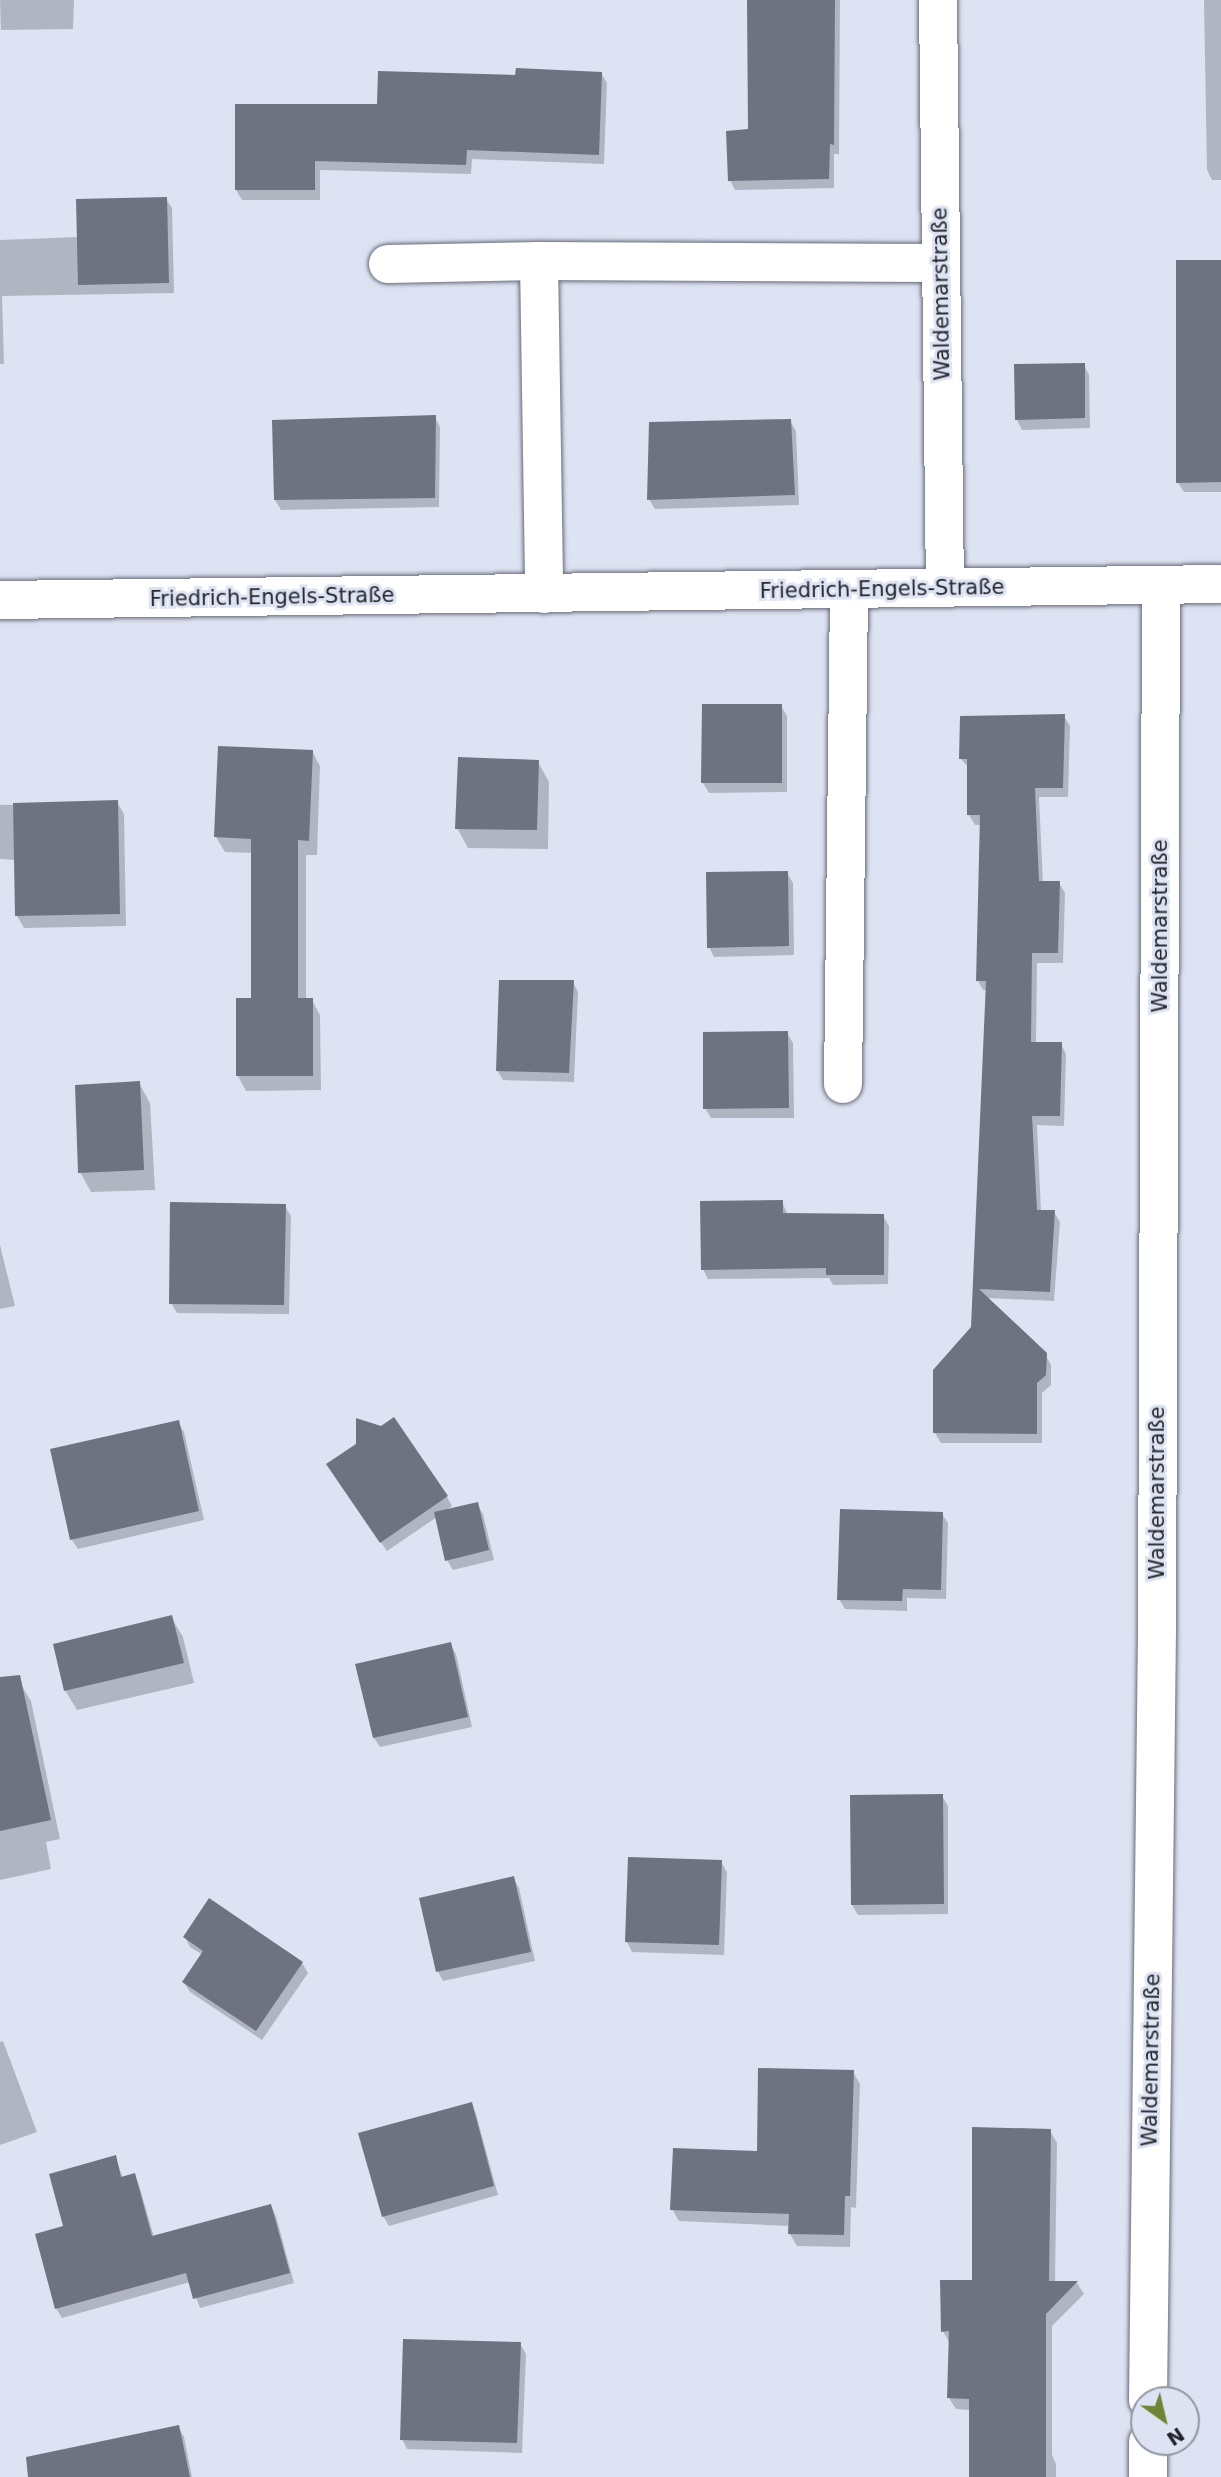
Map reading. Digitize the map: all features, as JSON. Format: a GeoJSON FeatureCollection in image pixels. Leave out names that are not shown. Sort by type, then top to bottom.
{"type":"FeatureCollection","features":[{"type":"Feature","properties":{"kind":"street","name":"Waldemarstraße"},"geometry":{"type":"LineString","coordinates":[[938,0],[945,587]]}},
{"type":"Feature","properties":{"kind":"street"},"geometry":{"type":"LineString","coordinates":[[388,264],[539,261],[940,264]]}},
{"type":"Feature","properties":{"kind":"street"},"geometry":{"type":"LineString","coordinates":[[539,261],[544,594]]}},
{"type":"Feature","properties":{"kind":"street","name":"Friedrich-Engels-Straße"},"geometry":{"type":"LineString","coordinates":[[0,600],[849,591],[945,587],[1221,584]]}},
{"type":"Feature","properties":{"kind":"street","name":"Waldemarstraße"},"geometry":{"type":"LineString","coordinates":[[1149,2386],[1157,1630],[1161,585]]}},
{"type":"Feature","properties":{"kind":"street"},"geometry":{"type":"LineString","coordinates":[[844,1084],[849,591]]}},
{"type":"Feature","properties":{"kind":"street"},"geometry":{"type":"LineString","coordinates":[[1148,2477],[1149,2456]]}},
{"type":"Feature","properties":{"kind":"building"},"geometry":{"type":"Polygon","coordinates":[[[747,0],[835,0],[834,145],[830,144],[829,179],[728,181],[726,131],[748,129],[747,0]]]}},
{"type":"Feature","properties":{"kind":"building"},"geometry":{"type":"Polygon","coordinates":[[[516,68],[602,72],[599,155],[467,150],[466,165],[315,161],[315,190],[235,190],[235,104],[377,104],[378,71],[515,75],[516,68]]]}},
{"type":"Feature","properties":{"kind":"building"},"geometry":{"type":"Polygon","coordinates":[[[167,197],[169,283],[78,285],[76,199],[167,197]]]}},
{"type":"Feature","properties":{"kind":"building"},"geometry":{"type":"Polygon","coordinates":[[[1176,260],[1221,260],[1221,482],[1176,483],[1176,260]]]}},
{"type":"Feature","properties":{"kind":"building"},"geometry":{"type":"Polygon","coordinates":[[[1085,363],[1085,418],[1015,420],[1014,364],[1085,363]]]}},
{"type":"Feature","properties":{"kind":"building"},"geometry":{"type":"Polygon","coordinates":[[[436,415],[435,498],[274,500],[272,420],[436,415]]]}},
{"type":"Feature","properties":{"kind":"building"},"geometry":{"type":"Polygon","coordinates":[[[791,419],[795,495],[647,500],[649,422],[791,419]]]}},
{"type":"Feature","properties":{"kind":"building"},"geometry":{"type":"Polygon","coordinates":[[[702,704],[782,704],[782,783],[701,783],[702,704]]]}},
{"type":"Feature","properties":{"kind":"building"},"geometry":{"type":"Polygon","coordinates":[[[1065,714],[1063,788],[1035,788],[1039,881],[1060,881],[1058,953],[1032,953],[1031,1042],[1062,1042],[1060,1116],[1032,1116],[1037,1210],[1055,1210],[1050,1292],[979,1289],[1047,1353],[1046,1375],[1037,1383],[1037,1434],[933,1433],[933,1370],[971,1327],[986,981],[976,981],[980,815],[967,815],[967,759],[959,759],[960,716],[1065,714]]]}},
{"type":"Feature","properties":{"kind":"building"},"geometry":{"type":"Polygon","coordinates":[[[218,746],[313,750],[309,841],[298,840],[298,998],[313,998],[313,1076],[236,1076],[236,998],[251,998],[251,839],[214,837],[218,746]]]}},
{"type":"Feature","properties":{"kind":"building"},"geometry":{"type":"Polygon","coordinates":[[[458,757],[539,760],[537,830],[455,829],[458,757]]]}},
{"type":"Feature","properties":{"kind":"building"},"geometry":{"type":"Polygon","coordinates":[[[118,800],[120,914],[15,916],[13,803],[118,800]]]}},
{"type":"Feature","properties":{"kind":"building"},"geometry":{"type":"Polygon","coordinates":[[[788,871],[789,946],[707,948],[706,872],[788,871]]]}},
{"type":"Feature","properties":{"kind":"building"},"geometry":{"type":"Polygon","coordinates":[[[499,980],[574,980],[569,1073],[496,1071],[499,980]]]}},
{"type":"Feature","properties":{"kind":"building"},"geometry":{"type":"Polygon","coordinates":[[[788,1031],[789,1108],[703,1109],[703,1032],[788,1031]]]}},
{"type":"Feature","properties":{"kind":"building"},"geometry":{"type":"Polygon","coordinates":[[[140,1081],[144,1170],[78,1173],[75,1085],[140,1081]]]}},
{"type":"Feature","properties":{"kind":"building"},"geometry":{"type":"Polygon","coordinates":[[[783,1200],[783,1213],[884,1214],[884,1275],[826,1275],[826,1268],[701,1270],[700,1201],[783,1200]]]}},
{"type":"Feature","properties":{"kind":"building"},"geometry":{"type":"Polygon","coordinates":[[[170,1202],[286,1204],[284,1305],[169,1304],[170,1202]]]}},
{"type":"Feature","properties":{"kind":"building"},"geometry":{"type":"Polygon","coordinates":[[[394,1417],[448,1496],[380,1543],[326,1464],[356,1444],[356,1418],[381,1426],[394,1417]]]}},
{"type":"Feature","properties":{"kind":"building"},"geometry":{"type":"Polygon","coordinates":[[[179,1420],[199,1511],[70,1540],[50,1449],[179,1420]]]}},
{"type":"Feature","properties":{"kind":"building"},"geometry":{"type":"Polygon","coordinates":[[[478,1502],[489,1550],[445,1561],[434,1512],[478,1502]]]}},
{"type":"Feature","properties":{"kind":"building"},"geometry":{"type":"Polygon","coordinates":[[[840,1509],[943,1512],[941,1590],[903,1589],[902,1601],[837,1600],[840,1509]]]}},
{"type":"Feature","properties":{"kind":"building"},"geometry":{"type":"Polygon","coordinates":[[[172,1615],[184,1663],[64,1691],[53,1644],[172,1615]]]}},
{"type":"Feature","properties":{"kind":"building"},"geometry":{"type":"Polygon","coordinates":[[[451,1642],[468,1717],[373,1738],[355,1664],[451,1642]]]}},
{"type":"Feature","properties":{"kind":"building"},"geometry":{"type":"Polygon","coordinates":[[[20,1675],[51,1820],[0,1831],[0,1677],[20,1675]]]}},
{"type":"Feature","properties":{"kind":"building"},"geometry":{"type":"Polygon","coordinates":[[[943,1794],[944,1904],[851,1905],[850,1795],[943,1794]]]}},
{"type":"Feature","properties":{"kind":"building"},"geometry":{"type":"Polygon","coordinates":[[[628,1857],[722,1860],[719,1945],[625,1942],[628,1857]]]}},
{"type":"Feature","properties":{"kind":"building"},"geometry":{"type":"Polygon","coordinates":[[[514,1876],[531,1952],[436,1972],[419,1898],[514,1876]]]}},
{"type":"Feature","properties":{"kind":"building"},"geometry":{"type":"Polygon","coordinates":[[[209,1898],[303,1962],[256,2031],[182,1982],[203,1951],[183,1937],[209,1898]]]}},
{"type":"Feature","properties":{"kind":"building"},"geometry":{"type":"Polygon","coordinates":[[[758,2068],[854,2070],[850,2196],[845,2196],[844,2235],[788,2234],[789,2214],[670,2210],[673,2148],[757,2151],[758,2068]]]}},
{"type":"Feature","properties":{"kind":"building"},"geometry":{"type":"Polygon","coordinates":[[[472,2102],[494,2186],[382,2217],[358,2133],[472,2102]]]}},
{"type":"Feature","properties":{"kind":"building"},"geometry":{"type":"Polygon","coordinates":[[[972,2127],[1051,2129],[1049,2281],[1078,2281],[1046,2314],[1046,2477],[969,2477],[969,2399],[947,2398],[949,2331],[941,2332],[940,2280],[972,2280],[972,2127]]]}},
{"type":"Feature","properties":{"kind":"building"},"geometry":{"type":"Polygon","coordinates":[[[116,2155],[121,2177],[135,2173],[152,2236],[271,2204],[290,2273],[193,2299],[186,2273],[55,2309],[35,2234],[63,2226],[49,2174],[116,2155]]]}},
{"type":"Feature","properties":{"kind":"building"},"geometry":{"type":"Polygon","coordinates":[[[403,2339],[521,2342],[517,2443],[400,2440],[403,2339]]]}},
{"type":"Feature","properties":{"kind":"building"},"geometry":{"type":"Polygon","coordinates":[[[179,2425],[190,2477],[28,2477],[26,2457],[179,2425]]]}}]}
